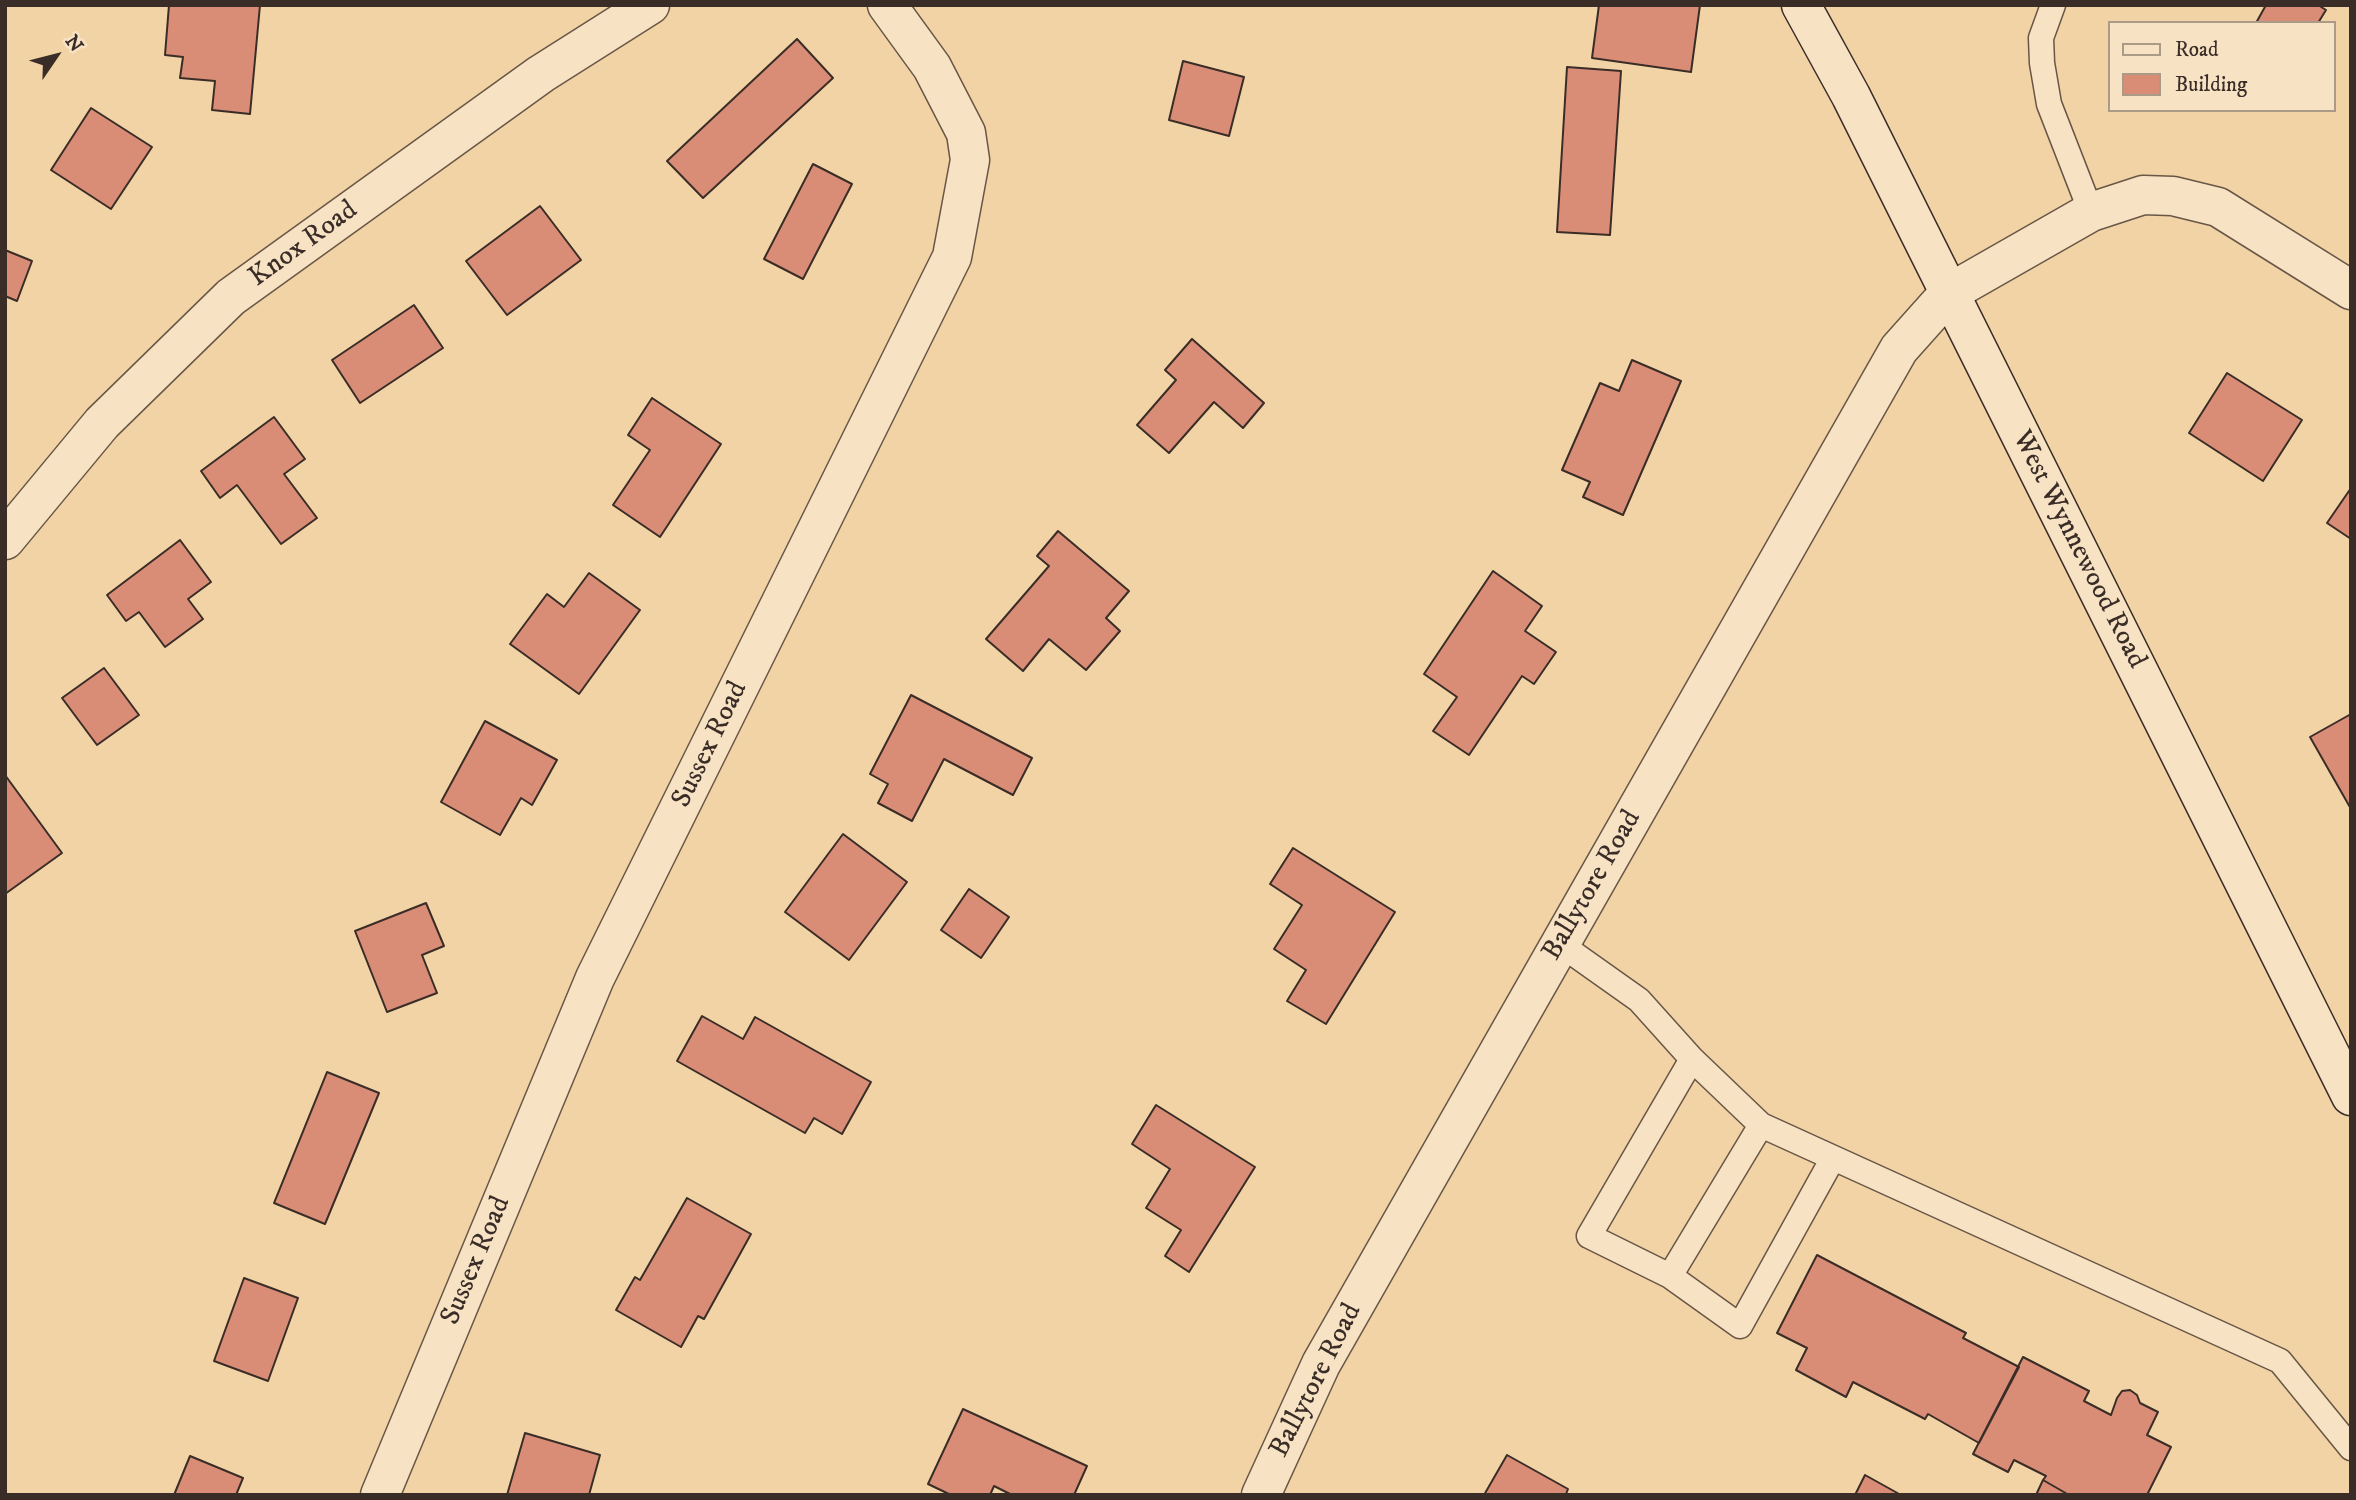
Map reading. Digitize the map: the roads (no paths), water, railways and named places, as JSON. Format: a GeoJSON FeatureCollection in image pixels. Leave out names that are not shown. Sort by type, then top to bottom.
{"type":"FeatureCollection","features":[{"type":"Feature","properties":{"kind":"street","name":"Knox Road"},"geometry":{"type":"LineString","coordinates":[[5,540],[102,423],[231,298],[541,74],[650,5]]}},
{"type":"Feature","properties":{"kind":"street","name":"Sussex Road"},"geometry":{"type":"LineString","coordinates":[[380,1495],[595,978],[952,257],[970,160],[966,133],[932,67],[887,5]]}},
{"type":"Feature","properties":{"kind":"street","name":"West Wynnewood Road"},"geometry":{"type":"LineString","coordinates":[[1801,5],[1851,96],[2351,1096]]}},
{"type":"Feature","properties":{"kind":"street","name":"Ballytore Road"},"geometry":{"type":"LineString","coordinates":[[1262,1495],[1321,1364],[1899,349],[1949,293],[2091,212],[2143,195],[2174,197],[2218,207],[2351,289]]}},
{"type":"Feature","properties":{"kind":"lane"},"geometry":{"type":"LineString","coordinates":[[2053,5],[2041,38],[2049,104],[2091,212]]}},
{"type":"Feature","properties":{"kind":"lane"},"geometry":{"type":"LineString","coordinates":[[1560,944],[1639,1000],[1692,1059],[1761,1125],[2280,1362],[2351,1448]]}},
{"type":"Feature","properties":{"kind":"lane"},"geometry":{"type":"LineString","coordinates":[[1692,1059],[1589,1236],[1670,1276],[1740,1326],[1833,1158]]}},
{"type":"Feature","properties":{"kind":"lane"},"geometry":{"type":"LineString","coordinates":[[1670,1276],[1761,1125]]}}]}
